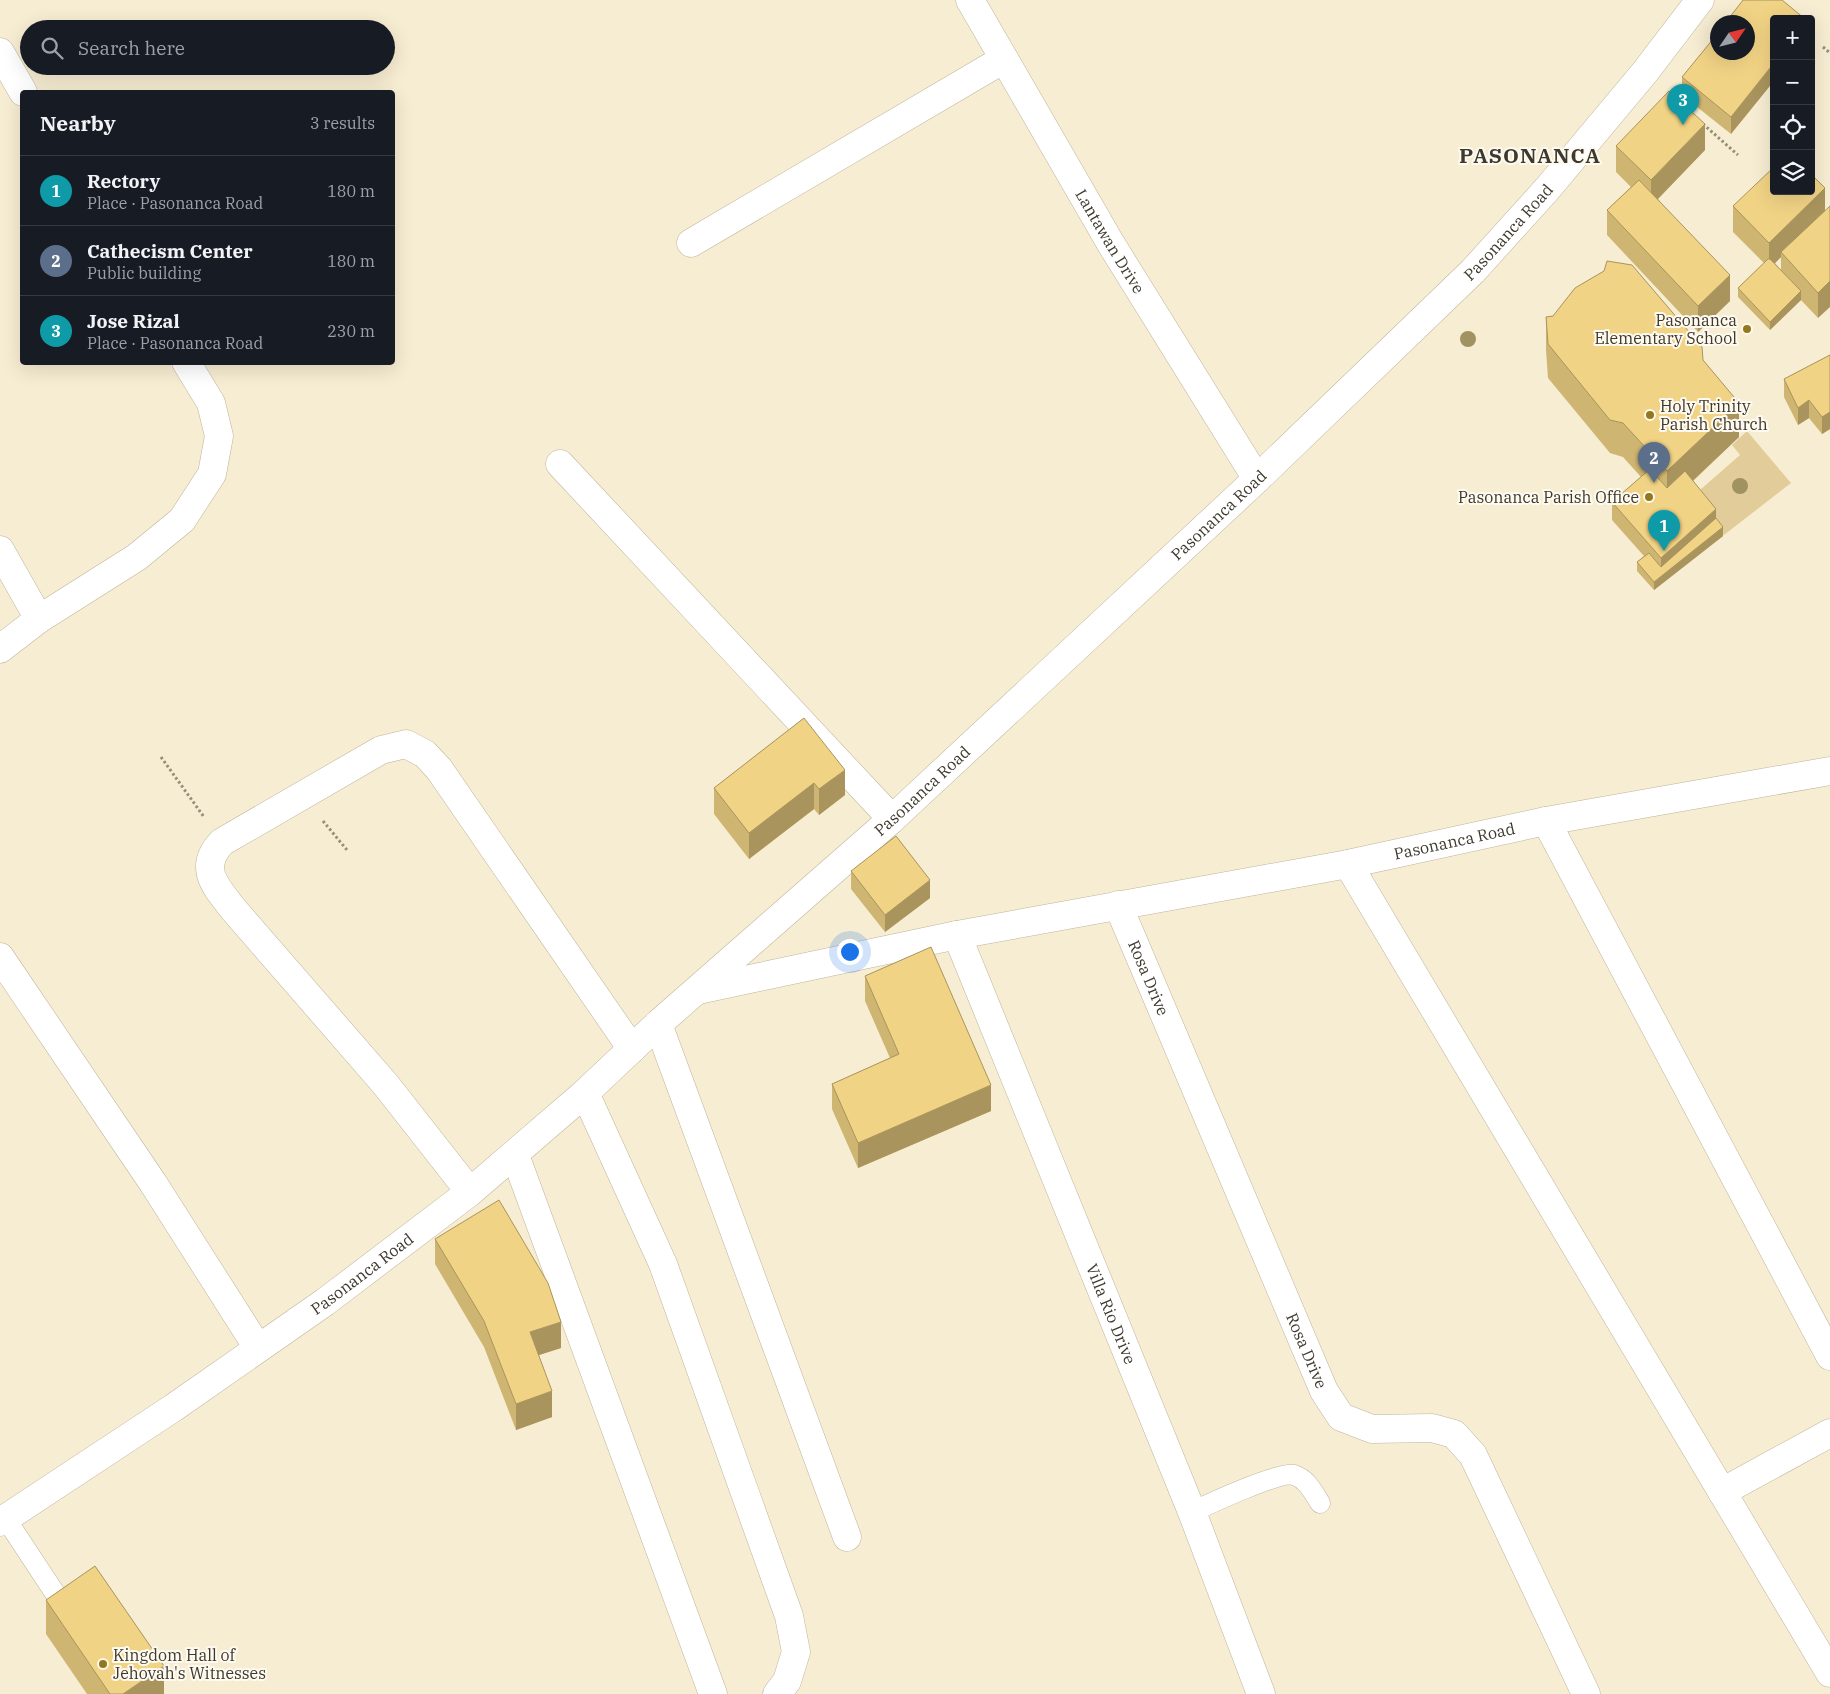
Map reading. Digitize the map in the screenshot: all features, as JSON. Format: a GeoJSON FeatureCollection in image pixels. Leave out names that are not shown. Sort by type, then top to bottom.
{"type":"FeatureCollection","features":[{"type":"Feature","properties":{"kind":"street","name":"Lantawan Drive"},"geometry":{"type":"LineString","coordinates":[[970,0],[1112,244],[1257,479]]}},
{"type":"Feature","properties":{"kind":"street","name":"Pasonanca Road"},"geometry":{"type":"LineString","coordinates":[[3,1520],[173,1408],[326,1302],[470,1192],[515,1155],[585,1093],[658,1024],[892,819],[1257,479],[1473,271],[1521,220],[1645,72],[1700,0]]}},
{"type":"Feature","properties":{"kind":"street"},"geometry":{"type":"LineString","coordinates":[[0,52],[22,90]]}},
{"type":"Feature","properties":{"kind":"street"},"geometry":{"type":"LineString","coordinates":[[691,243],[1004,59]]}},
{"type":"Feature","properties":{"kind":"street"},"geometry":{"type":"LineString","coordinates":[[0,649],[39,619],[137,557],[182,520],[212,474],[219,436],[211,403],[188,365]]}},
{"type":"Feature","properties":{"kind":"street"},"geometry":{"type":"LineString","coordinates":[[560,464],[892,819]]}},
{"type":"Feature","properties":{"kind":"street"},"geometry":{"type":"LineString","coordinates":[[0,550],[39,619]]}},
{"type":"Feature","properties":{"kind":"street"},"geometry":{"type":"LineString","coordinates":[[470,1192],[386,1085],[215,887],[209,866],[214,851],[222,842],[381,750],[406,744],[425,754],[439,769],[632,1049]]}},
{"type":"Feature","properties":{"kind":"street","name":"Pasonanca Road"},"geometry":{"type":"LineString","coordinates":[[697,991],[957,935],[1348,864],[1546,821],[1830,771]]}},
{"type":"Feature","properties":{"kind":"street"},"geometry":{"type":"LineString","coordinates":[[1546,821],[1830,1356]]}},
{"type":"Feature","properties":{"kind":"street"},"geometry":{"type":"LineString","coordinates":[[1348,864],[1830,1673]]}},
{"type":"Feature","properties":{"kind":"street","name":"Rosa Drive"},"geometry":{"type":"LineString","coordinates":[[1118,905],[1324,1391],[1341,1417],[1372,1429],[1432,1428],[1454,1434],[1473,1455],[1586,1694]]}},
{"type":"Feature","properties":{"kind":"street","name":"Villa Rio Drive"},"geometry":{"type":"LineString","coordinates":[[957,935],[1192,1512],[1261,1694]]}},
{"type":"Feature","properties":{"kind":"street"},"geometry":{"type":"LineString","coordinates":[[0,957],[153,1184],[258,1348]]}},
{"type":"Feature","properties":{"kind":"street"},"geometry":{"type":"LineString","coordinates":[[658,1024],[847,1538]]}},
{"type":"Feature","properties":{"kind":"street"},"geometry":{"type":"LineString","coordinates":[[585,1093],[663,1264],[789,1616],[796,1652],[787,1681],[777,1694]]}},
{"type":"Feature","properties":{"kind":"street"},"geometry":{"type":"LineString","coordinates":[[515,1155],[713,1694]]}},
{"type":"Feature","properties":{"kind":"street"},"geometry":{"type":"LineString","coordinates":[[1722,1492],[1830,1433]]}},
{"type":"Feature","properties":{"kind":"lane"},"geometry":{"type":"LineString","coordinates":[[1192,1512],[1274,1478],[1292,1474],[1304,1480],[1320,1503]]}},
{"type":"Feature","properties":{"kind":"lane"},"geometry":{"type":"LineString","coordinates":[[3,1520],[68,1614]]}},
{"type":"Feature","properties":{"kind":"path"},"geometry":{"type":"LineString","coordinates":[[1823,47],[1830,53]]}},
{"type":"Feature","properties":{"kind":"path"},"geometry":{"type":"LineString","coordinates":[[1702,123],[1738,155]]}},
{"type":"Feature","properties":{"kind":"path"},"geometry":{"type":"LineString","coordinates":[[161,757],[222,842]]}},
{"type":"Feature","properties":{"kind":"path"},"geometry":{"type":"LineString","coordinates":[[300,798],[313,809],[347,850]]}},
{"type":"Feature","properties":{"kind":"shaded area"},"geometry":{"type":"Polygon","coordinates":[[[1747,431],[1791,483],[1724,535],[1693,496],[1740,455],[1732,445],[1747,431]]]}},
{"type":"Feature","properties":{"kind":"building"},"geometry":{"type":"Polygon","coordinates":[[[1743,0],[1782,0],[1800,15],[1770,15],[1770,68],[1731,117],[1682,77],[1710,43],[1710,60],[1755,60],[1755,15],[1731,15],[1743,0]]]}},
{"type":"Feature","properties":{"kind":"building"},"geometry":{"type":"Polygon","coordinates":[[[1669,91],[1705,124],[1651,180],[1616,146],[1669,91]]]}},
{"type":"Feature","properties":{"kind":"building"},"geometry":{"type":"Polygon","coordinates":[[[1770,171],[1770,195],[1815,195],[1815,178],[1825,188],[1769,243],[1733,206],[1770,171]]]}},
{"type":"Feature","properties":{"kind":"building"},"geometry":{"type":"Polygon","coordinates":[[[1639,180],[1730,275],[1698,306],[1607,210],[1639,180]]]}},
{"type":"Feature","properties":{"kind":"building"},"geometry":{"type":"Polygon","coordinates":[[[1830,206],[1830,281],[1818,293],[1781,252],[1830,206]]]}},
{"type":"Feature","properties":{"kind":"building"},"geometry":{"type":"Polygon","coordinates":[[[1768,259],[1801,291],[1770,322],[1738,288],[1768,259]]]}},
{"type":"Feature","properties":{"kind":"building","name":"Holy Trinity Parish Church"},"geometry":{"type":"Polygon","coordinates":[[[1607,261],[1632,265],[1702,347],[1703,360],[1739,403],[1667,471],[1623,423],[1610,420],[1548,344],[1546,317],[1553,316],[1575,288],[1604,271],[1607,261]]]}},
{"type":"Feature","properties":{"kind":"building"},"geometry":{"type":"Polygon","coordinates":[[[1830,355],[1830,412],[1822,417],[1809,400],[1798,408],[1784,379],[1830,355]]]}},
{"type":"Feature","properties":{"kind":"building"},"geometry":{"type":"Polygon","coordinates":[[[1650,469],[1667,488],[1685,471],[1716,509],[1661,558],[1612,502],[1650,469]]]}},
{"type":"Feature","properties":{"kind":"building"},"geometry":{"type":"Polygon","coordinates":[[[1716,518],[1723,527],[1654,582],[1637,562],[1649,553],[1661,567],[1716,518]]]}},
{"type":"Feature","properties":{"kind":"building"},"geometry":{"type":"Polygon","coordinates":[[[804,718],[845,770],[819,789],[814,783],[749,833],[714,788],[804,718]]]}},
{"type":"Feature","properties":{"kind":"building"},"geometry":{"type":"Polygon","coordinates":[[[896,836],[930,880],[885,915],[851,871],[896,836]]]}},
{"type":"Feature","properties":{"kind":"building"},"geometry":{"type":"Polygon","coordinates":[[[931,947],[991,1085],[858,1143],[832,1084],[899,1054],[865,976],[931,947]]]}},
{"type":"Feature","properties":{"kind":"building"},"geometry":{"type":"Polygon","coordinates":[[[499,1200],[548,1283],[561,1322],[530,1332],[552,1391],[516,1404],[484,1321],[435,1239],[499,1200]]]}},
{"type":"Feature","properties":{"kind":"building"},"geometry":{"type":"Polygon","coordinates":[[[95,1566],[164,1666],[123,1694],[110,1694],[46,1600],[95,1566]]]}},
{"type":"Feature","properties":{"kind":"place","name":"Jose Rizal"},"geometry":{"type":"Point","coordinates":[1683,125]}},
{"type":"Feature","properties":{"kind":"place","name":"Pasonanca Elementary School"},"geometry":{"type":"Point","coordinates":[1747,329]}},
{"type":"Feature","properties":{"kind":"place","name":"Holy Trinity Parish Church"},"geometry":{"type":"Point","coordinates":[1650,415]}},
{"type":"Feature","properties":{"kind":"place","name":"Cathecism Center"},"geometry":{"type":"Point","coordinates":[1654,483]}},
{"type":"Feature","properties":{"kind":"place","name":"Pasonanca Parish Office"},"geometry":{"type":"Point","coordinates":[1649,497]}},
{"type":"Feature","properties":{"kind":"place","name":"Rectory"},"geometry":{"type":"Point","coordinates":[1664,551]}},
{"type":"Feature","properties":{"kind":"place","name":"Kingdom Hall of Jehovah's Witnesses"},"geometry":{"type":"Point","coordinates":[103,1664]}},
{"type":"Feature","properties":{"kind":"district","name":"PASONANCA"},"geometry":{"type":"Point","coordinates":[1530,156]}}]}
